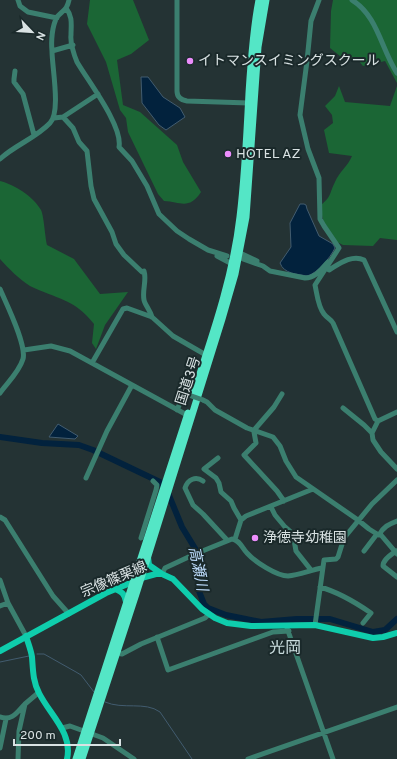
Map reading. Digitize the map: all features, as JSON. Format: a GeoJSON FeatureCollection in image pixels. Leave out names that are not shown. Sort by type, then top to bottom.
{"type":"FeatureCollection","features":[{"type":"Feature","properties":{"kind":"highway","name":"国道3号"},"geometry":{"type":"LineString","coordinates":[[99,698],[141,579],[167,484],[232,264],[238,234],[243,190],[251,57],[259,0]]}},
{"type":"Feature","properties":{"kind":"highway","name":"国道3号"},"geometry":{"type":"LineString","coordinates":[[167,484],[227,304],[241,256],[246,217],[258,47],[266,0]]}},
{"type":"Feature","properties":{"kind":"highway","name":"国道3号"},"geometry":{"type":"LineString","coordinates":[[82,759],[88,733],[126,602],[164,496]]}},
{"type":"Feature","properties":{"kind":"highway","name":"国道3号"},"geometry":{"type":"LineString","coordinates":[[76,759],[88,733]]}},
{"type":"Feature","properties":{"kind":"main road"},"geometry":{"type":"LineString","coordinates":[[148,556],[149,565],[162,574]]}},
{"type":"Feature","properties":{"kind":"main road","name":"宗像篠栗線"},"geometry":{"type":"LineString","coordinates":[[0,651],[115,589],[150,575],[162,574],[177,582],[194,601],[209,614],[222,621],[236,624],[288,628],[315,625],[373,638],[397,633]]}},
{"type":"Feature","properties":{"kind":"main road"},"geometry":{"type":"LineString","coordinates":[[115,589],[124,594],[126,602]]}},
{"type":"Feature","properties":{"kind":"main road"},"geometry":{"type":"LineString","coordinates":[[26,636],[31,651],[34,681],[38,693],[62,728],[68,742],[67,759]]}},
{"type":"Feature","properties":{"kind":"street"},"geometry":{"type":"LineString","coordinates":[[18,0],[20,6],[28,12],[57,18]]}},
{"type":"Feature","properties":{"kind":"street"},"geometry":{"type":"LineString","coordinates":[[1,157],[34,135],[50,123],[54,118],[56,108],[52,51],[53,28],[57,18],[66,8],[69,0]]}},
{"type":"Feature","properties":{"kind":"street"},"geometry":{"type":"LineString","coordinates":[[177,0],[178,96],[187,101],[249,103]]}},
{"type":"Feature","properties":{"kind":"street"},"geometry":{"type":"LineString","coordinates":[[319,0],[311,21],[308,61],[300,115],[308,149],[318,178],[320,219],[339,248],[315,285],[319,304],[324,314],[333,323],[375,419],[378,421]]}},
{"type":"Feature","properties":{"kind":"street"},"geometry":{"type":"LineString","coordinates":[[352,0],[365,12],[373,23],[397,73]]}},
{"type":"Feature","properties":{"kind":"street"},"geometry":{"type":"LineString","coordinates":[[66,8],[71,17],[70,36],[78,63],[98,94],[120,138],[119,147],[132,161],[147,186],[159,214],[176,231],[203,247],[226,256]]}},
{"type":"Feature","properties":{"kind":"street"},"geometry":{"type":"LineString","coordinates":[[52,51],[73,45]]}},
{"type":"Feature","properties":{"kind":"street"},"geometry":{"type":"LineString","coordinates":[[15,71],[14,82],[23,94],[34,135]]}},
{"type":"Feature","properties":{"kind":"street"},"geometry":{"type":"LineString","coordinates":[[54,118],[63,117],[98,94]]}},
{"type":"Feature","properties":{"kind":"street"},"geometry":{"type":"LineString","coordinates":[[63,117],[73,128],[78,142],[87,151],[94,199],[112,232],[116,244],[130,261],[142,272],[144,271],[144,302],[150,310],[152,317]]}},
{"type":"Feature","properties":{"kind":"street"},"geometry":{"type":"LineString","coordinates":[[203,247],[203,251],[222,258],[232,264]]}},
{"type":"Feature","properties":{"kind":"street"},"geometry":{"type":"LineString","coordinates":[[241,256],[252,258],[270,270],[309,278],[316,275],[337,252]]}},
{"type":"Feature","properties":{"kind":"street"},"geometry":{"type":"LineString","coordinates":[[326,268],[329,270],[350,259],[359,258],[364,260],[397,332]]}},
{"type":"Feature","properties":{"kind":"street"},"geometry":{"type":"LineString","coordinates":[[0,289],[24,350],[24,356],[21,364],[0,392]]}},
{"type":"Feature","properties":{"kind":"street"},"geometry":{"type":"LineString","coordinates":[[92,363],[123,309],[127,308],[152,317],[173,336],[206,355]]}},
{"type":"Feature","properties":{"kind":"street"},"geometry":{"type":"LineString","coordinates":[[24,350],[51,346],[70,351],[187,415]]}},
{"type":"Feature","properties":{"kind":"street"},"geometry":{"type":"LineString","coordinates":[[86,478],[107,431],[132,385]]}},
{"type":"Feature","properties":{"kind":"street"},"geometry":{"type":"LineString","coordinates":[[177,410],[183,396],[186,394],[207,402],[215,410],[254,432],[273,437],[280,446],[292,472],[296,477],[381,535],[396,552],[384,561],[383,566],[397,577]]}},
{"type":"Feature","properties":{"kind":"street"},"geometry":{"type":"LineString","coordinates":[[282,394],[274,407],[254,432],[256,443],[244,455],[277,491],[284,501]]}},
{"type":"Feature","properties":{"kind":"street"},"geometry":{"type":"LineString","coordinates":[[343,408],[372,433]]}},
{"type":"Feature","properties":{"kind":"street"},"geometry":{"type":"LineString","coordinates":[[397,412],[378,421],[372,433],[373,440],[381,452],[397,469]]}},
{"type":"Feature","properties":{"kind":"street"},"geometry":{"type":"LineString","coordinates":[[218,458],[204,469],[216,478],[221,492],[231,501],[241,520]]}},
{"type":"Feature","properties":{"kind":"street"},"geometry":{"type":"LineString","coordinates":[[203,481],[199,478],[191,480],[187,483],[185,488],[193,505],[227,540]]}},
{"type":"Feature","properties":{"kind":"street"},"geometry":{"type":"LineString","coordinates":[[315,625],[324,560],[336,559],[338,557],[344,538],[358,520],[397,480]]}},
{"type":"Feature","properties":{"kind":"street"},"geometry":{"type":"LineString","coordinates":[[141,538],[156,490],[157,484],[153,481]]}},
{"type":"Feature","properties":{"kind":"street"},"geometry":{"type":"LineString","coordinates":[[235,539],[241,520],[246,516],[313,489]]}},
{"type":"Feature","properties":{"kind":"street"},"geometry":{"type":"LineString","coordinates":[[271,507],[278,520],[293,534],[296,551],[311,570]]}},
{"type":"Feature","properties":{"kind":"street"},"geometry":{"type":"LineString","coordinates":[[0,517],[5,520],[53,596],[69,614]]}},
{"type":"Feature","properties":{"kind":"street"},"geometry":{"type":"LineString","coordinates":[[364,551],[389,523],[397,521]]}},
{"type":"Feature","properties":{"kind":"street"},"geometry":{"type":"LineString","coordinates":[[162,574],[165,568],[227,540],[235,539],[254,560],[287,576],[322,568]]}},
{"type":"Feature","properties":{"kind":"street"},"geometry":{"type":"LineString","coordinates":[[0,580],[8,603],[26,636]]}},
{"type":"Feature","properties":{"kind":"street"},"geometry":{"type":"LineString","coordinates":[[320,587],[328,589],[348,599],[371,613],[363,623]]}},
{"type":"Feature","properties":{"kind":"street"},"geometry":{"type":"LineString","coordinates":[[0,606],[8,603]]}},
{"type":"Feature","properties":{"kind":"street"},"geometry":{"type":"LineString","coordinates":[[116,653],[122,654],[157,637],[205,618],[209,614]]}},
{"type":"Feature","properties":{"kind":"street"},"geometry":{"type":"LineString","coordinates":[[157,637],[168,670],[288,628],[333,759]]}},
{"type":"Feature","properties":{"kind":"street"},"geometry":{"type":"LineString","coordinates":[[0,717],[6,719],[12,717],[38,693]]}},
{"type":"Feature","properties":{"kind":"street"},"geometry":{"type":"LineString","coordinates":[[18,759],[19,731],[25,704]]}},
{"type":"Feature","properties":{"kind":"street"},"geometry":{"type":"LineString","coordinates":[[248,759],[397,707]]}},
{"type":"Feature","properties":{"kind":"street"},"geometry":{"type":"LineString","coordinates":[[0,748],[6,719]]}},
{"type":"Feature","properties":{"kind":"street"},"geometry":{"type":"LineString","coordinates":[[62,728],[70,726],[108,741],[134,759]]}},
{"type":"Feature","properties":{"kind":"green space"},"geometry":{"type":"Polygon","coordinates":[[[90,0],[133,0],[149,40],[131,54],[117,60],[123,105],[140,112],[177,145],[183,162],[201,192],[197,198],[189,203],[184,204],[164,201],[158,194],[128,132],[126,118],[120,110],[106,62],[87,24],[90,0]]]}},
{"type":"Feature","properties":{"kind":"green space"},"geometry":{"type":"Polygon","coordinates":[[[333,0],[397,0],[397,83],[385,61],[363,66],[358,60],[340,56],[330,48],[331,11],[333,0]]]}},
{"type":"Feature","properties":{"kind":"green space"},"geometry":{"type":"Polygon","coordinates":[[[339,86],[345,102],[390,106],[397,86],[397,240],[380,238],[373,246],[343,245],[337,242],[324,224],[320,206],[328,197],[337,178],[352,156],[329,153],[324,130],[333,123],[332,115],[325,106],[335,96],[339,86]]]}},
{"type":"Feature","properties":{"kind":"green space"},"geometry":{"type":"Polygon","coordinates":[[[0,181],[12,185],[38,205],[42,213],[47,245],[74,259],[100,294],[128,292],[105,325],[96,349],[92,343],[94,324],[87,315],[72,304],[30,286],[14,274],[0,259],[0,181]]]}},
{"type":"Feature","properties":{"kind":"water"},"geometry":{"type":"Polygon","coordinates":[[[141,77],[148,77],[163,97],[180,108],[185,117],[166,130],[159,125],[142,103],[141,77]]]}},
{"type":"Feature","properties":{"kind":"water"},"geometry":{"type":"Polygon","coordinates":[[[300,204],[306,205],[319,236],[333,244],[335,248],[323,265],[315,272],[307,276],[288,271],[282,267],[280,263],[291,247],[290,223],[300,204]]]}},
{"type":"Feature","properties":{"kind":"water"},"geometry":{"type":"Polygon","coordinates":[[[58,424],[78,436],[75,439],[49,437],[58,424]]]}},
{"type":"Feature","properties":{"kind":"waterway","name":"高瀬川"},"geometry":{"type":"LineString","coordinates":[[0,437],[42,443],[79,445],[93,450],[160,482],[168,493],[182,527],[196,550],[198,556],[199,591],[204,604],[208,608],[226,615],[261,622],[297,619],[330,619],[373,632],[385,630],[397,619]]}},
{"type":"Feature","properties":{"kind":"waterway"},"geometry":{"type":"LineString","coordinates":[[37,654],[44,654],[81,675],[94,692]]}},
{"type":"Feature","properties":{"kind":"waterway"},"geometry":{"type":"LineString","coordinates":[[0,662],[29,656]]}},
{"type":"Feature","properties":{"kind":"waterway"},"geometry":{"type":"LineString","coordinates":[[105,702],[119,705],[148,707],[160,712],[192,759]]}},
{"type":"Feature","properties":{"kind":"place","name":"イトマンスイミングスクール"},"geometry":{"type":"Point","coordinates":[190,61]}},
{"type":"Feature","properties":{"kind":"place","name":"HOTEL AZ"},"geometry":{"type":"Point","coordinates":[228,154]}},
{"type":"Feature","properties":{"kind":"place","name":"浄徳寺幼稚園"},"geometry":{"type":"Point","coordinates":[255,538]}},
{"type":"Feature","properties":{"kind":"district","name":"光岡"},"geometry":{"type":"Point","coordinates":[285,649]}}]}
